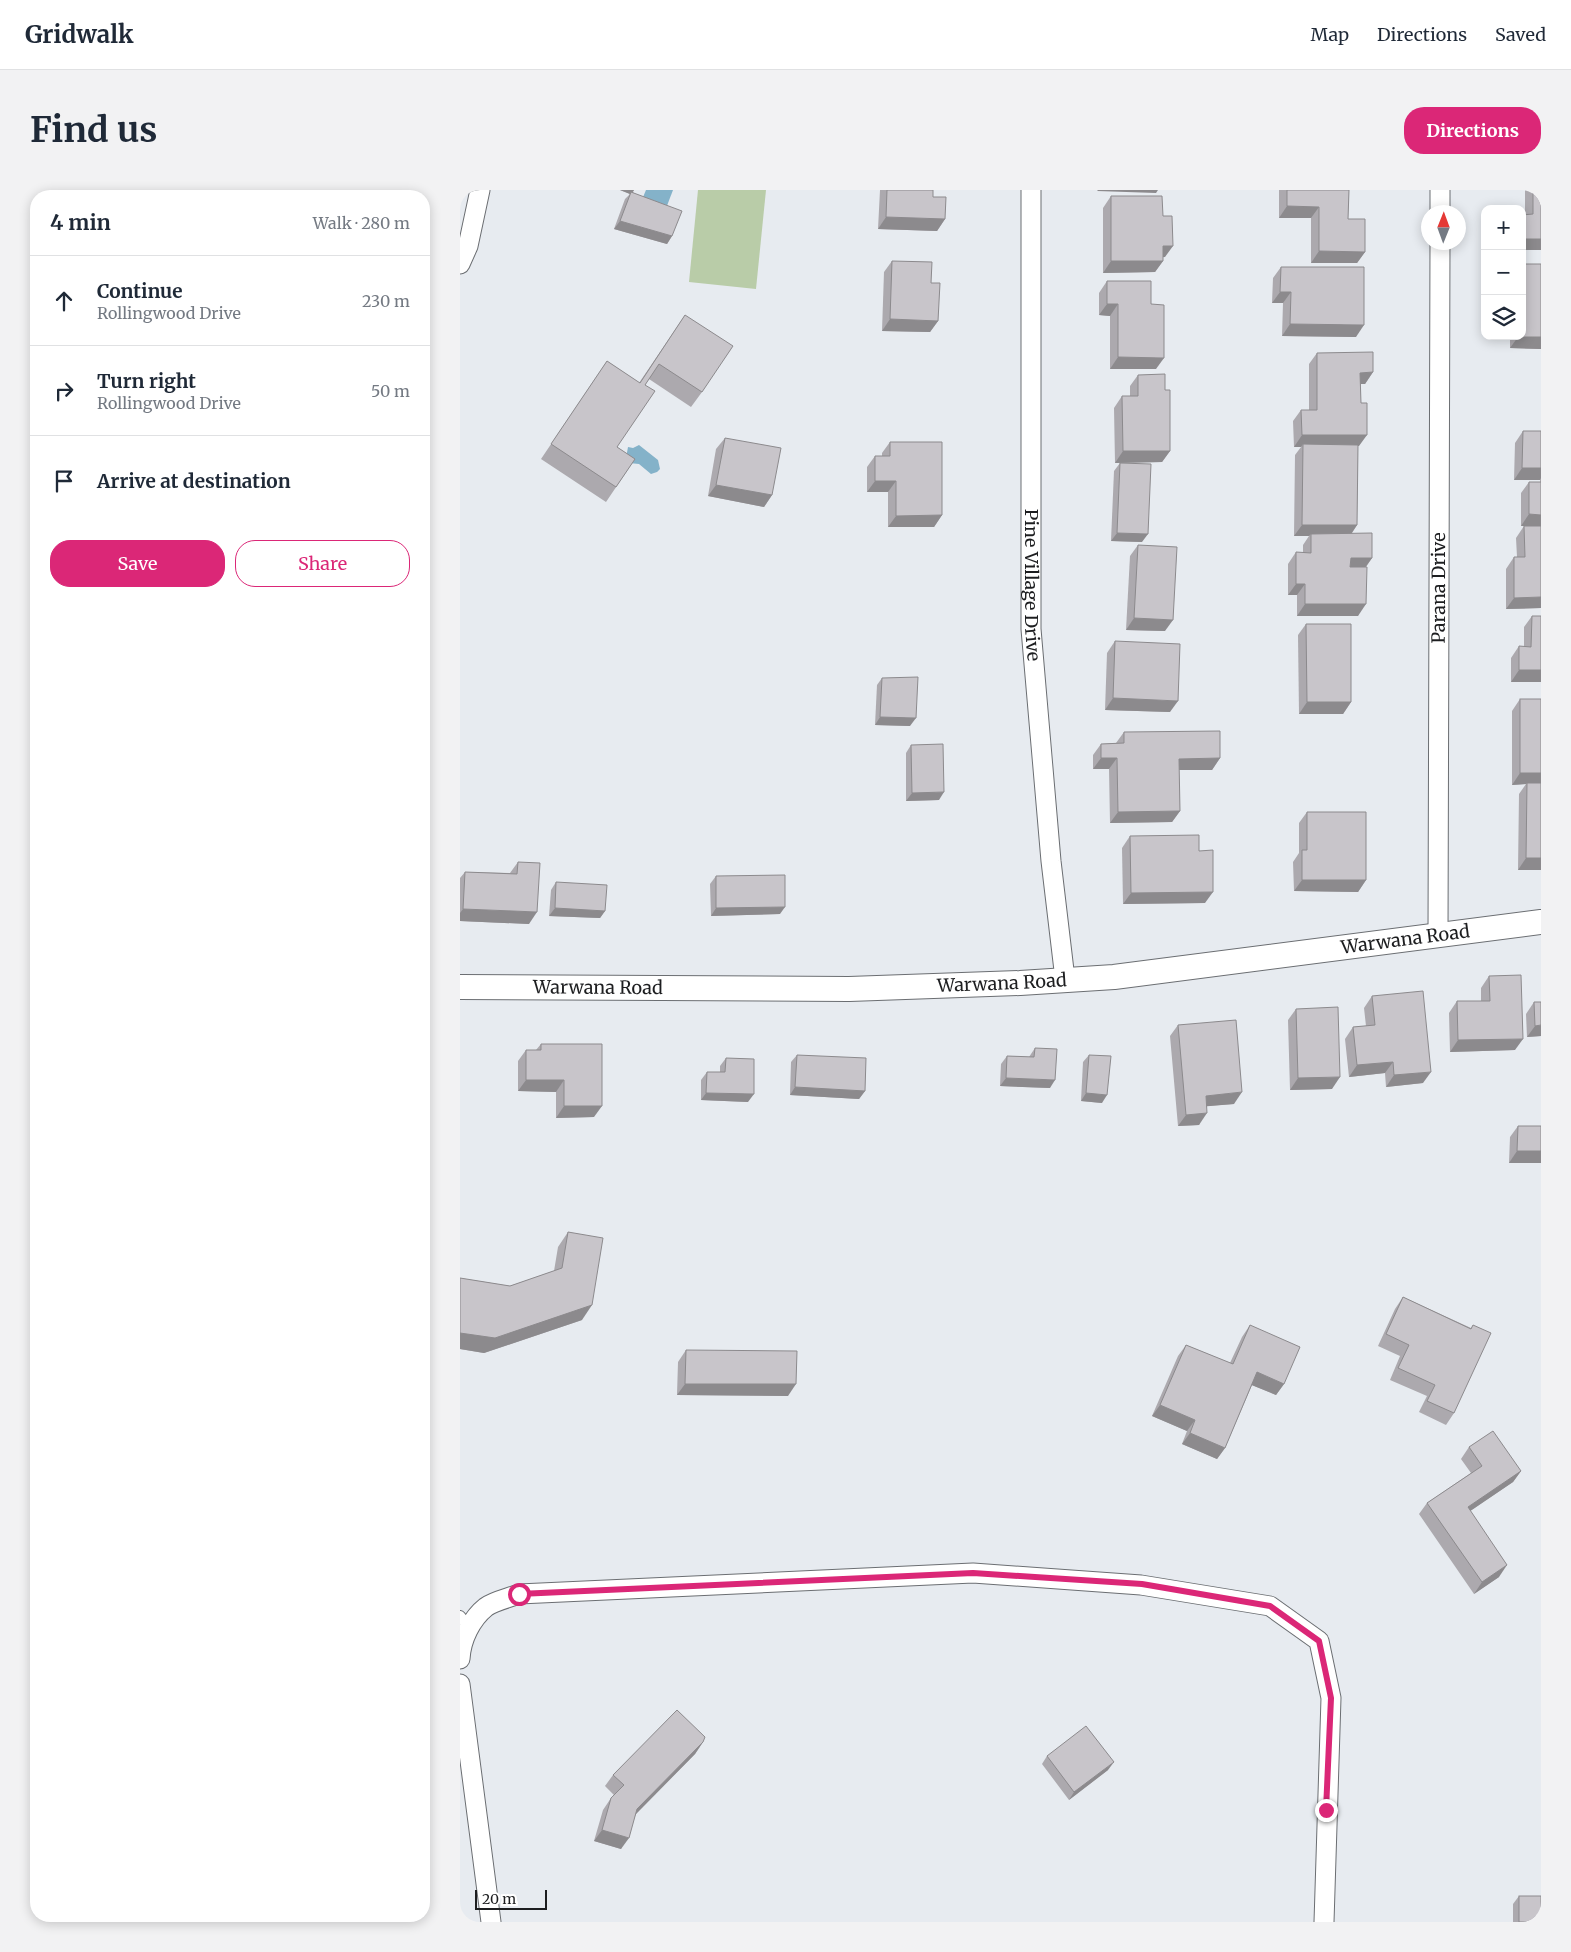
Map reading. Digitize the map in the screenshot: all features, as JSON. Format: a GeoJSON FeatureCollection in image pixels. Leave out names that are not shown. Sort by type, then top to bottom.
{"type":"FeatureCollection","features":[{"type":"Feature","properties":{"kind":"street"},"geometry":{"type":"LineString","coordinates":[[460,264],[468,246],[480,190]]}},
{"type":"Feature","properties":{"kind":"street","name":"Pine Village Drive"},"geometry":{"type":"LineString","coordinates":[[1031,190],[1031,629],[1051,861],[1065,979]]}},
{"type":"Feature","properties":{"kind":"street"},"geometry":{"type":"LineString","coordinates":[[1440,190],[1440,205]]}},
{"type":"Feature","properties":{"kind":"street","name":"Parana Drive"},"geometry":{"type":"LineString","coordinates":[[1438,934],[1440,250]]}},
{"type":"Feature","properties":{"kind":"street","name":"Warwana Road"},"geometry":{"type":"LineString","coordinates":[[460,987],[849,989],[1020,983],[1114,977],[1541,922]]}},
{"type":"Feature","properties":{"kind":"street"},"geometry":{"type":"LineString","coordinates":[[460,1659],[465,1622],[487,1607],[519,1594],[973,1573],[1142,1584],[1270,1606],[1319,1641],[1331,1698],[1324,1922]]}},
{"type":"Feature","properties":{"kind":"street"},"geometry":{"type":"LineString","coordinates":[[460,1684],[491,1922]]}},
{"type":"Feature","properties":{"kind":"green space"},"geometry":{"type":"Polygon","coordinates":[[[698,190],[766,190],[756,289],[689,282],[698,190]]]}},
{"type":"Feature","properties":{"kind":"water"},"geometry":{"type":"Polygon","coordinates":[[[646,190],[673,190],[665,211],[641,202],[646,190]]]}},
{"type":"Feature","properties":{"kind":"water"},"geometry":{"type":"Polygon","coordinates":[[[639,445],[658,460],[660,469],[657,472],[651,474],[639,464],[629,463],[626,458],[628,447],[633,448],[639,445]]]}},
{"type":"Feature","properties":{"kind":"building"},"geometry":{"type":"Polygon","coordinates":[[[887,190],[933,190],[933,197],[946,197],[945,219],[886,217],[887,190]]]}},
{"type":"Feature","properties":{"kind":"building"},"geometry":{"type":"Polygon","coordinates":[[[1287,190],[1349,190],[1348,219],[1365,219],[1365,252],[1319,251],[1319,207],[1287,206],[1287,190]]]}},
{"type":"Feature","properties":{"kind":"building"},"geometry":{"type":"Polygon","coordinates":[[[1533,190],[1541,190],[1541,239],[1526,239],[1526,215],[1533,214],[1533,190]]]}},
{"type":"Feature","properties":{"kind":"building"},"geometry":{"type":"Polygon","coordinates":[[[631,192],[682,211],[672,236],[620,221],[631,192]]]}},
{"type":"Feature","properties":{"kind":"building"},"geometry":{"type":"Polygon","coordinates":[[[1111,196],[1162,196],[1163,216],[1172,216],[1173,246],[1163,246],[1163,261],[1111,261],[1111,196]]]}},
{"type":"Feature","properties":{"kind":"building"},"geometry":{"type":"Polygon","coordinates":[[[892,261],[932,262],[931,283],[940,283],[938,321],[890,319],[892,261]]]}},
{"type":"Feature","properties":{"kind":"building"},"geometry":{"type":"Polygon","coordinates":[[[1526,264],[1541,264],[1541,337],[1526,337],[1526,264]]]}},
{"type":"Feature","properties":{"kind":"building"},"geometry":{"type":"Polygon","coordinates":[[[1281,267],[1364,267],[1364,325],[1290,324],[1291,292],[1280,292],[1281,267]]]}},
{"type":"Feature","properties":{"kind":"building"},"geometry":{"type":"Polygon","coordinates":[[[1107,281],[1151,281],[1151,304],[1164,305],[1164,358],[1118,357],[1118,304],[1107,304],[1107,281]]]}},
{"type":"Feature","properties":{"kind":"building"},"geometry":{"type":"Polygon","coordinates":[[[685,315],[733,346],[702,392],[659,364],[645,385],[655,391],[617,447],[635,459],[616,487],[551,444],[607,361],[640,383],[685,315]]]}},
{"type":"Feature","properties":{"kind":"building"},"geometry":{"type":"Polygon","coordinates":[[[1373,352],[1373,372],[1360,373],[1361,403],[1367,403],[1367,435],[1302,435],[1301,410],[1317,410],[1317,353],[1373,352]]]}},
{"type":"Feature","properties":{"kind":"building"},"geometry":{"type":"Polygon","coordinates":[[[1165,374],[1165,390],[1170,390],[1170,451],[1123,451],[1122,396],[1138,396],[1138,375],[1165,374]]]}},
{"type":"Feature","properties":{"kind":"building"},"geometry":{"type":"Polygon","coordinates":[[[1523,431],[1541,431],[1541,468],[1522,468],[1523,431]]]}},
{"type":"Feature","properties":{"kind":"building"},"geometry":{"type":"Polygon","coordinates":[[[725,438],[781,448],[772,495],[716,485],[725,438]]]}},
{"type":"Feature","properties":{"kind":"building"},"geometry":{"type":"Polygon","coordinates":[[[890,442],[942,442],[942,515],[896,516],[896,481],[875,481],[875,456],[890,456],[890,442]]]}},
{"type":"Feature","properties":{"kind":"building"},"geometry":{"type":"Polygon","coordinates":[[[1303,444],[1358,445],[1357,525],[1302,525],[1303,444]]]}},
{"type":"Feature","properties":{"kind":"building"},"geometry":{"type":"Polygon","coordinates":[[[1120,463],[1151,464],[1148,534],[1117,533],[1120,463]]]}},
{"type":"Feature","properties":{"kind":"building"},"geometry":{"type":"Polygon","coordinates":[[[1529,482],[1541,482],[1541,515],[1529,514],[1529,482]]]}},
{"type":"Feature","properties":{"kind":"building"},"geometry":{"type":"Polygon","coordinates":[[[1524,526],[1541,526],[1541,597],[1514,598],[1514,557],[1525,557],[1524,526]]]}},
{"type":"Feature","properties":{"kind":"building"},"geometry":{"type":"Polygon","coordinates":[[[1372,533],[1372,558],[1351,558],[1350,567],[1367,567],[1366,604],[1305,604],[1305,584],[1296,584],[1296,552],[1311,553],[1311,534],[1372,533]]]}},
{"type":"Feature","properties":{"kind":"building"},"geometry":{"type":"Polygon","coordinates":[[[1138,545],[1177,547],[1173,620],[1134,618],[1138,545]]]}},
{"type":"Feature","properties":{"kind":"building"},"geometry":{"type":"Polygon","coordinates":[[[1532,616],[1541,616],[1541,670],[1519,670],[1519,646],[1531,647],[1532,616]]]}},
{"type":"Feature","properties":{"kind":"building"},"geometry":{"type":"Polygon","coordinates":[[[1306,624],[1351,624],[1351,702],[1307,702],[1306,624]]]}},
{"type":"Feature","properties":{"kind":"building"},"geometry":{"type":"Polygon","coordinates":[[[1115,641],[1180,644],[1178,701],[1113,698],[1115,641]]]}},
{"type":"Feature","properties":{"kind":"building"},"geometry":{"type":"Polygon","coordinates":[[[918,677],[916,718],[880,717],[882,678],[918,677]]]}},
{"type":"Feature","properties":{"kind":"building"},"geometry":{"type":"Polygon","coordinates":[[[1520,699],[1541,699],[1541,773],[1520,773],[1520,699]]]}},
{"type":"Feature","properties":{"kind":"building"},"geometry":{"type":"Polygon","coordinates":[[[1220,731],[1220,758],[1179,759],[1180,811],[1118,812],[1117,758],[1101,758],[1101,744],[1124,743],[1124,732],[1220,731]]]}},
{"type":"Feature","properties":{"kind":"building"},"geometry":{"type":"Polygon","coordinates":[[[943,744],[944,792],[912,793],[911,745],[943,744]]]}},
{"type":"Feature","properties":{"kind":"building"},"geometry":{"type":"Polygon","coordinates":[[[1527,783],[1541,783],[1541,858],[1526,858],[1527,783]]]}},
{"type":"Feature","properties":{"kind":"building"},"geometry":{"type":"Polygon","coordinates":[[[1307,812],[1366,812],[1366,880],[1302,880],[1302,850],[1307,850],[1307,812]]]}},
{"type":"Feature","properties":{"kind":"building"},"geometry":{"type":"Polygon","coordinates":[[[1199,835],[1199,851],[1213,850],[1213,892],[1131,893],[1130,836],[1199,835]]]}},
{"type":"Feature","properties":{"kind":"building"},"geometry":{"type":"Polygon","coordinates":[[[518,862],[540,863],[537,912],[463,909],[465,872],[517,874],[518,862]]]}},
{"type":"Feature","properties":{"kind":"building"},"geometry":{"type":"Polygon","coordinates":[[[785,875],[785,907],[716,908],[716,876],[785,875]]]}},
{"type":"Feature","properties":{"kind":"building"},"geometry":{"type":"Polygon","coordinates":[[[556,882],[607,885],[605,911],[555,908],[556,882]]]}},
{"type":"Feature","properties":{"kind":"building"},"geometry":{"type":"Polygon","coordinates":[[[1521,975],[1523,1039],[1458,1040],[1457,1001],[1490,1001],[1489,976],[1521,975]]]}},
{"type":"Feature","properties":{"kind":"building"},"geometry":{"type":"Polygon","coordinates":[[[1423,991],[1431,1072],[1394,1075],[1393,1062],[1357,1065],[1353,1027],[1375,1025],[1372,996],[1423,991]]]}},
{"type":"Feature","properties":{"kind":"building"},"geometry":{"type":"Polygon","coordinates":[[[1534,1002],[1541,1002],[1541,1025],[1535,1026],[1534,1002]]]}},
{"type":"Feature","properties":{"kind":"building"},"geometry":{"type":"Polygon","coordinates":[[[1338,1007],[1340,1077],[1298,1078],[1296,1009],[1338,1007]]]}},
{"type":"Feature","properties":{"kind":"building"},"geometry":{"type":"Polygon","coordinates":[[[1236,1020],[1242,1092],[1206,1096],[1207,1113],[1186,1115],[1178,1025],[1236,1020]]]}},
{"type":"Feature","properties":{"kind":"building"},"geometry":{"type":"Polygon","coordinates":[[[541,1044],[602,1044],[602,1106],[564,1106],[564,1080],[526,1080],[526,1050],[541,1050],[541,1044]]]}},
{"type":"Feature","properties":{"kind":"building"},"geometry":{"type":"Polygon","coordinates":[[[1035,1048],[1057,1049],[1055,1080],[1006,1078],[1007,1056],[1034,1057],[1035,1048]]]}},
{"type":"Feature","properties":{"kind":"building"},"geometry":{"type":"Polygon","coordinates":[[[797,1055],[866,1058],[865,1091],[795,1087],[797,1055]]]}},
{"type":"Feature","properties":{"kind":"building"},"geometry":{"type":"Polygon","coordinates":[[[1089,1055],[1111,1056],[1107,1095],[1086,1093],[1089,1055]]]}},
{"type":"Feature","properties":{"kind":"building"},"geometry":{"type":"Polygon","coordinates":[[[726,1058],[754,1059],[754,1094],[706,1093],[707,1072],[725,1072],[726,1058]]]}},
{"type":"Feature","properties":{"kind":"building"},"geometry":{"type":"Polygon","coordinates":[[[1518,1126],[1541,1126],[1541,1151],[1517,1151],[1518,1126]]]}},
{"type":"Feature","properties":{"kind":"building"},"geometry":{"type":"Polygon","coordinates":[[[568,1232],[603,1238],[592,1305],[495,1338],[460,1333],[460,1278],[510,1286],[562,1268],[568,1232]]]}},
{"type":"Feature","properties":{"kind":"building"},"geometry":{"type":"Polygon","coordinates":[[[1403,1297],[1471,1329],[1473,1325],[1491,1333],[1454,1413],[1427,1401],[1435,1385],[1398,1368],[1409,1345],[1386,1334],[1403,1297]]]}},
{"type":"Feature","properties":{"kind":"building"},"geometry":{"type":"Polygon","coordinates":[[[1250,1325],[1300,1347],[1284,1384],[1257,1372],[1225,1448],[1190,1433],[1195,1420],[1160,1405],[1186,1345],[1233,1364],[1250,1325]]]}},
{"type":"Feature","properties":{"kind":"building"},"geometry":{"type":"Polygon","coordinates":[[[686,1350],[797,1351],[796,1384],[685,1384],[686,1350]]]}},
{"type":"Feature","properties":{"kind":"building"},"geometry":{"type":"Polygon","coordinates":[[[1493,1431],[1521,1471],[1468,1507],[1507,1565],[1482,1582],[1427,1503],[1482,1466],[1469,1447],[1493,1431]]]}},
{"type":"Feature","properties":{"kind":"building"},"geometry":{"type":"Polygon","coordinates":[[[677,1710],[705,1737],[703,1742],[637,1809],[629,1838],[602,1830],[611,1798],[624,1785],[613,1775],[677,1710]]]}},
{"type":"Feature","properties":{"kind":"building"},"geometry":{"type":"Polygon","coordinates":[[[1086,1726],[1114,1762],[1074,1792],[1047,1756],[1086,1726]]]}},
{"type":"Feature","properties":{"kind":"building"},"geometry":{"type":"Polygon","coordinates":[[[1519,1896],[1541,1896],[1541,1922],[1519,1922],[1519,1896]]]}},
{"type":"Feature","properties":{"kind":"route"},"geometry":{"type":"LineString","coordinates":[[519,1594],[973,1573],[1142,1584],[1270,1606],[1319,1641],[1331,1698],[1326,1810]]}}]}
